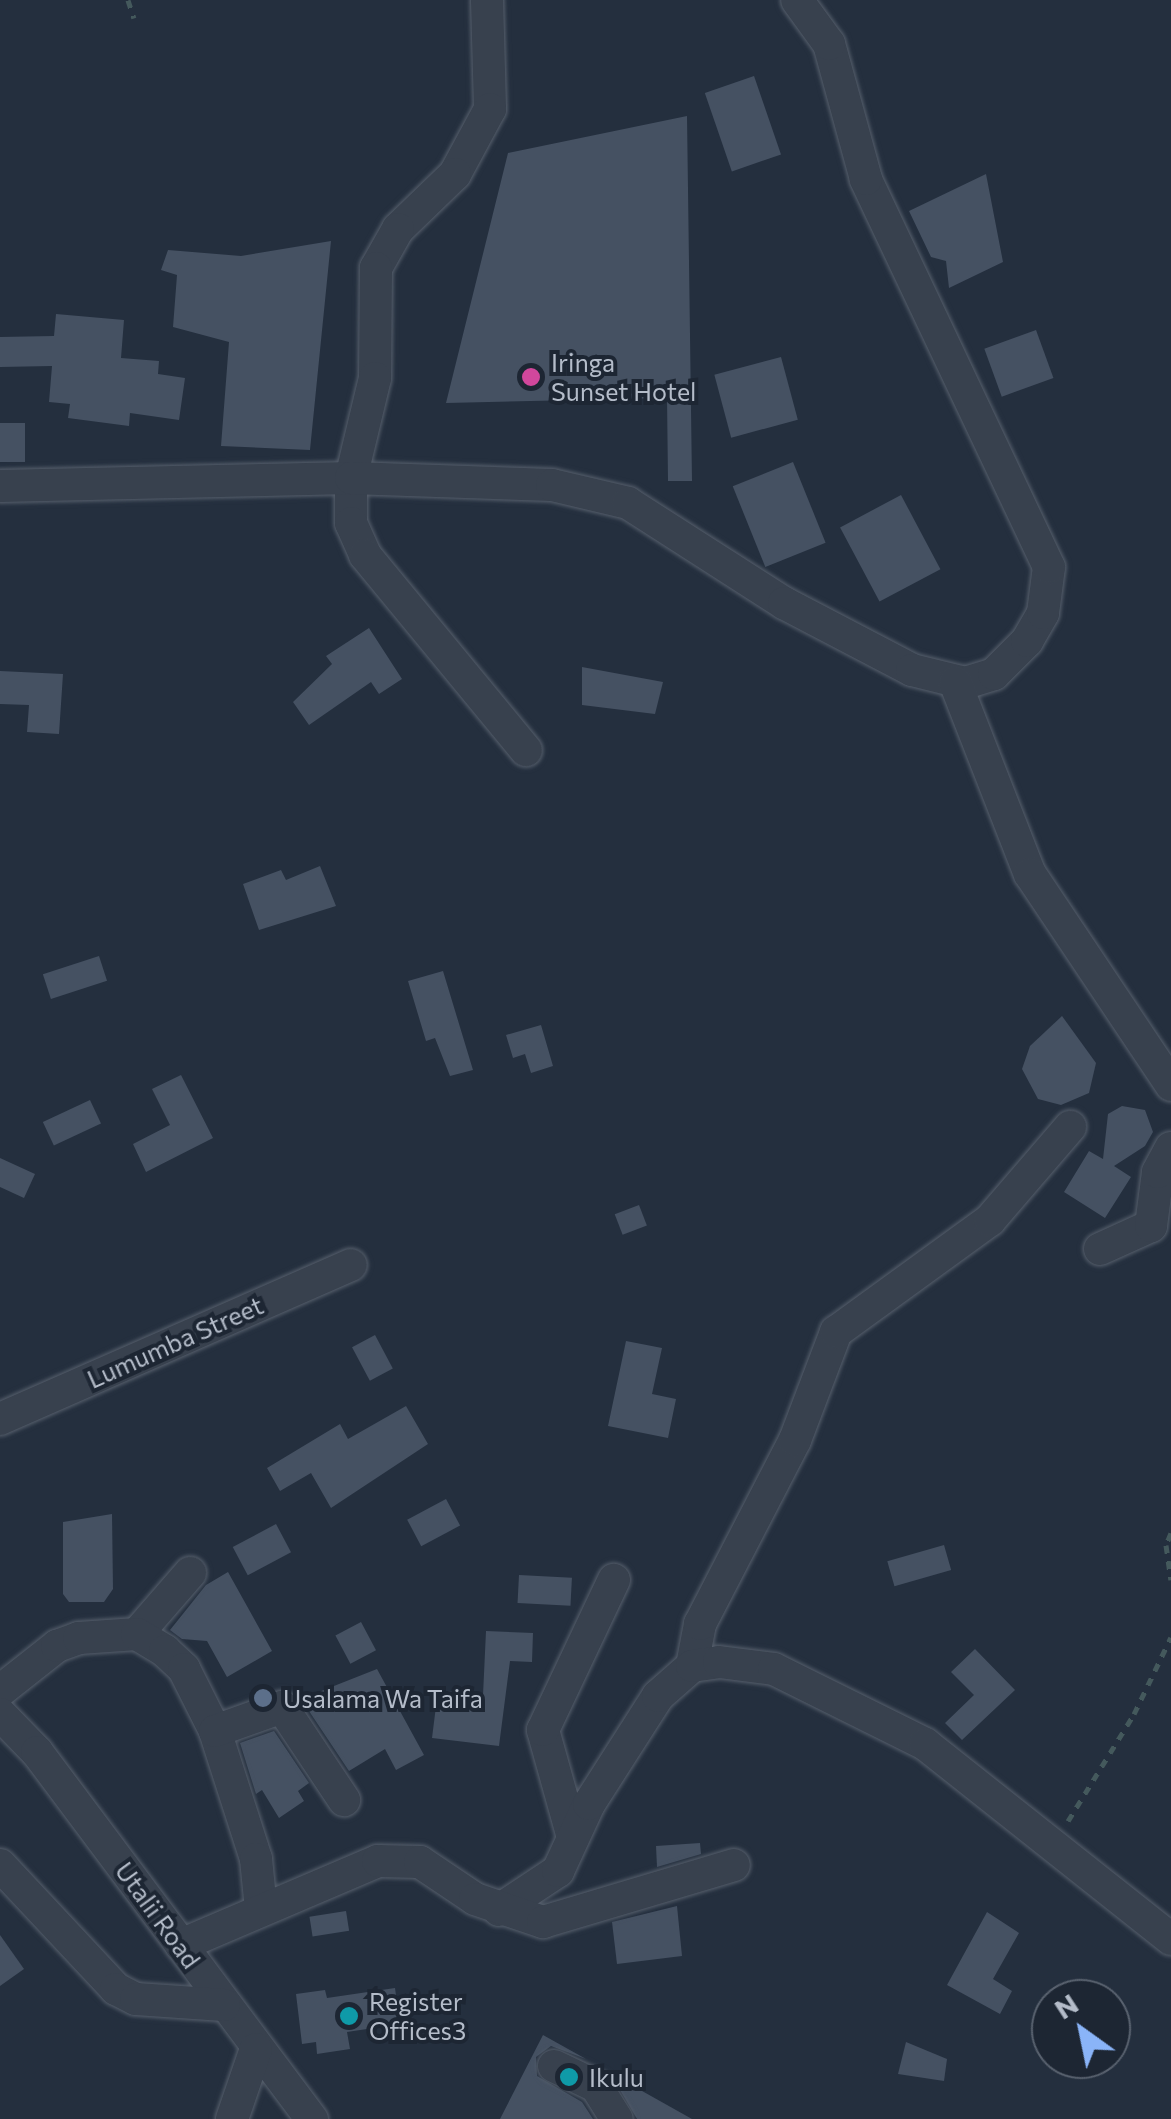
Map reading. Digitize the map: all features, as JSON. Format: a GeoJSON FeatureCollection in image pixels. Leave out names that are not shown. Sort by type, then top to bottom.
{"type":"FeatureCollection","features":[{"type":"Feature","properties":{"kind":"street"},"geometry":{"type":"LineString","coordinates":[[486,0],[490,109],[455,174],[398,229],[376,268],[376,378],[351,478],[352,524],[366,554],[526,750]]}},
{"type":"Feature","properties":{"kind":"street"},"geometry":{"type":"LineString","coordinates":[[0,486],[351,478],[552,485],[628,503],[784,603],[895,662],[954,682],[994,674],[1027,641],[1048,599],[1050,567],[866,179],[829,44],[797,0]]}},
{"type":"Feature","properties":{"kind":"street"},"geometry":{"type":"LineString","coordinates":[[954,682],[1030,874],[1171,1085]]}},
{"type":"Feature","properties":{"kind":"street"},"geometry":{"type":"LineString","coordinates":[[499,1910],[549,1881],[572,1834],[658,1696],[692,1666],[708,1606],[795,1440],[836,1332],[990,1220],[1070,1127]]}},
{"type":"Feature","properties":{"kind":"street"},"geometry":{"type":"LineString","coordinates":[[1100,1249],[1151,1226],[1158,1172],[1171,1148]]}},
{"type":"Feature","properties":{"kind":"street","name":"Lumumba Street"},"geometry":{"type":"LineString","coordinates":[[0,1419],[351,1265]]}},
{"type":"Feature","properties":{"kind":"street"},"geometry":{"type":"LineString","coordinates":[[0,1690],[57,1646],[136,1634],[190,1573]]}},
{"type":"Feature","properties":{"kind":"street"},"geometry":{"type":"LineString","coordinates":[[572,1834],[543,1730],[614,1580]]}},
{"type":"Feature","properties":{"kind":"street"},"geometry":{"type":"LineString","coordinates":[[136,1634],[184,1669],[215,1731],[256,1859],[262,1909]]}},
{"type":"Feature","properties":{"kind":"street"},"geometry":{"type":"LineString","coordinates":[[692,1666],[751,1664],[856,1706],[925,1744],[1171,1940]]}},
{"type":"Feature","properties":{"kind":"street"},"geometry":{"type":"LineString","coordinates":[[215,1731],[282,1707],[344,1800]]}},
{"type":"Feature","properties":{"kind":"street","name":"Utalii Road"},"geometry":{"type":"LineString","coordinates":[[0,1714],[37,1752],[312,2119]]}},
{"type":"Feature","properties":{"kind":"street"},"geometry":{"type":"LineString","coordinates":[[181,1945],[262,1909],[398,1858],[420,1862],[499,1910],[530,1920],[569,1917],[734,1864]]}},
{"type":"Feature","properties":{"kind":"street"},"geometry":{"type":"LineString","coordinates":[[0,1866],[116,1990],[136,1999],[224,2005]]}},
{"type":"Feature","properties":{"kind":"street"},"geometry":{"type":"LineString","coordinates":[[232,2119],[256,2049]]}},
{"type":"Feature","properties":{"kind":"street"},"geometry":{"type":"LineString","coordinates":[[554,2066],[596,2086],[618,2119]]}},
{"type":"Feature","properties":{"kind":"path"},"geometry":{"type":"LineString","coordinates":[[128,0],[134,18]]}},
{"type":"Feature","properties":{"kind":"path"},"geometry":{"type":"LineString","coordinates":[[1171,1534],[1166,1546],[1171,1580]]}},
{"type":"Feature","properties":{"kind":"path"},"geometry":{"type":"LineString","coordinates":[[1054,1844],[1134,1714],[1171,1637]]}},
{"type":"Feature","properties":{"kind":"building"},"geometry":{"type":"Polygon","coordinates":[[[754,76],[781,154],[732,171],[705,93],[754,76]]]}},
{"type":"Feature","properties":{"kind":"building"},"geometry":{"type":"Polygon","coordinates":[[[687,116],[692,481],[668,481],[667,398],[446,403],[508,153],[687,116]]]}},
{"type":"Feature","properties":{"kind":"building"},"geometry":{"type":"Polygon","coordinates":[[[986,174],[1003,262],[949,288],[946,261],[931,257],[909,211],[986,174]]]}},
{"type":"Feature","properties":{"kind":"building"},"geometry":{"type":"Polygon","coordinates":[[[331,241],[310,450],[221,446],[229,342],[173,327],[177,275],[161,270],[168,250],[241,256],[331,241]]]}},
{"type":"Feature","properties":{"kind":"building"},"geometry":{"type":"Polygon","coordinates":[[[56,314],[124,320],[121,358],[159,361],[158,374],[185,378],[179,420],[130,413],[129,426],[68,418],[70,404],[49,402],[52,366],[0,367],[0,337],[54,336],[56,314]]]}},
{"type":"Feature","properties":{"kind":"building"},"geometry":{"type":"Polygon","coordinates":[[[1036,330],[1053,378],[1002,397],[984,349],[1036,330]]]}},
{"type":"Feature","properties":{"kind":"building"},"geometry":{"type":"Polygon","coordinates":[[[781,357],[798,420],[731,438],[714,375],[781,357]]]}},
{"type":"Feature","properties":{"kind":"building"},"geometry":{"type":"Polygon","coordinates":[[[0,423],[25,423],[25,462],[0,462],[0,423]]]}},
{"type":"Feature","properties":{"kind":"building"},"geometry":{"type":"Polygon","coordinates":[[[793,462],[826,543],[765,567],[733,486],[793,462]]]}},
{"type":"Feature","properties":{"kind":"building"},"geometry":{"type":"Polygon","coordinates":[[[901,495],[940,569],[880,602],[840,527],[901,495]]]}},
{"type":"Feature","properties":{"kind":"building"},"geometry":{"type":"Polygon","coordinates":[[[369,628],[402,679],[379,694],[371,682],[309,725],[293,702],[332,664],[326,656],[369,628]]]}},
{"type":"Feature","properties":{"kind":"building"},"geometry":{"type":"Polygon","coordinates":[[[582,667],[663,682],[655,714],[582,705],[582,667]]]}},
{"type":"Feature","properties":{"kind":"building"},"geometry":{"type":"Polygon","coordinates":[[[0,671],[63,674],[59,734],[27,732],[29,705],[0,704],[0,671]]]}},
{"type":"Feature","properties":{"kind":"building"},"geometry":{"type":"Polygon","coordinates":[[[320,866],[336,906],[259,930],[243,884],[281,870],[286,880],[320,866]]]}},
{"type":"Feature","properties":{"kind":"building"},"geometry":{"type":"Polygon","coordinates":[[[99,956],[107,981],[51,999],[43,974],[99,956]]]}},
{"type":"Feature","properties":{"kind":"building"},"geometry":{"type":"Polygon","coordinates":[[[443,971],[473,1070],[450,1076],[435,1038],[426,1041],[408,981],[443,971]]]}},
{"type":"Feature","properties":{"kind":"building"},"geometry":{"type":"Polygon","coordinates":[[[1062,1016],[1096,1063],[1089,1093],[1061,1105],[1038,1099],[1022,1069],[1030,1046],[1062,1016]]]}},
{"type":"Feature","properties":{"kind":"building"},"geometry":{"type":"Polygon","coordinates":[[[541,1025],[553,1066],[531,1073],[525,1054],[513,1058],[506,1035],[541,1025]]]}},
{"type":"Feature","properties":{"kind":"building"},"geometry":{"type":"Polygon","coordinates":[[[181,1075],[213,1138],[146,1172],[133,1144],[170,1125],[152,1089],[181,1075]]]}},
{"type":"Feature","properties":{"kind":"building"},"geometry":{"type":"Polygon","coordinates":[[[90,1100],[101,1124],[54,1146],[43,1122],[90,1100]]]}},
{"type":"Feature","properties":{"kind":"building"},"geometry":{"type":"Polygon","coordinates":[[[1122,1106],[1145,1110],[1153,1132],[1145,1146],[1114,1166],[1131,1177],[1105,1218],[1064,1192],[1089,1151],[1103,1159],[1108,1114],[1122,1106]]]}},
{"type":"Feature","properties":{"kind":"building"},"geometry":{"type":"Polygon","coordinates":[[[0,1158],[35,1174],[24,1198],[0,1187],[0,1158]]]}},
{"type":"Feature","properties":{"kind":"building"},"geometry":{"type":"Polygon","coordinates":[[[639,1205],[647,1226],[623,1235],[615,1214],[639,1205]]]}},
{"type":"Feature","properties":{"kind":"building"},"geometry":{"type":"Polygon","coordinates":[[[375,1335],[393,1369],[370,1381],[352,1347],[375,1335]]]}},
{"type":"Feature","properties":{"kind":"building"},"geometry":{"type":"Polygon","coordinates":[[[626,1341],[662,1348],[652,1394],[676,1399],[668,1438],[608,1426],[626,1341]]]}},
{"type":"Feature","properties":{"kind":"building"},"geometry":{"type":"Polygon","coordinates":[[[406,1406],[428,1444],[331,1508],[311,1473],[280,1491],[267,1468],[340,1424],[348,1439],[406,1406]]]}},
{"type":"Feature","properties":{"kind":"building"},"geometry":{"type":"Polygon","coordinates":[[[446,1499],[460,1525],[421,1546],[407,1520],[446,1499]]]}},
{"type":"Feature","properties":{"kind":"building"},"geometry":{"type":"Polygon","coordinates":[[[112,1514],[113,1589],[104,1602],[69,1602],[63,1594],[63,1522],[112,1514]]]}},
{"type":"Feature","properties":{"kind":"building"},"geometry":{"type":"Polygon","coordinates":[[[276,1524],[291,1552],[248,1575],[233,1547],[276,1524]]]}},
{"type":"Feature","properties":{"kind":"building"},"geometry":{"type":"Polygon","coordinates":[[[944,1545],[951,1570],[894,1586],[887,1561],[944,1545]]]}},
{"type":"Feature","properties":{"kind":"building"},"geometry":{"type":"Polygon","coordinates":[[[228,1572],[272,1651],[227,1677],[207,1641],[182,1639],[170,1630],[206,1585],[228,1572]]]}},
{"type":"Feature","properties":{"kind":"building"},"geometry":{"type":"Polygon","coordinates":[[[519,1575],[572,1578],[570,1606],[518,1603],[519,1575]]]}},
{"type":"Feature","properties":{"kind":"building"},"geometry":{"type":"Polygon","coordinates":[[[361,1622],[376,1650],[350,1664],[335,1636],[361,1622]]]}},
{"type":"Feature","properties":{"kind":"building"},"geometry":{"type":"Polygon","coordinates":[[[486,1631],[533,1633],[532,1662],[510,1661],[499,1746],[432,1738],[438,1690],[483,1695],[486,1631]]]}},
{"type":"Feature","properties":{"kind":"building"},"geometry":{"type":"Polygon","coordinates":[[[975,1649],[1015,1690],[962,1740],[945,1723],[974,1695],[951,1672],[975,1649]]]}},
{"type":"Feature","properties":{"kind":"building"},"geometry":{"type":"Polygon","coordinates":[[[377,1669],[424,1755],[396,1770],[385,1749],[349,1771],[301,1699],[377,1669]]]}},
{"type":"Feature","properties":{"kind":"building"},"geometry":{"type":"Polygon","coordinates":[[[274,1731],[309,1783],[298,1791],[304,1801],[279,1818],[262,1790],[256,1794],[240,1743],[274,1731]]]}},
{"type":"Feature","properties":{"kind":"building"},"geometry":{"type":"Polygon","coordinates":[[[700,1843],[701,1854],[657,1867],[656,1846],[700,1843]]]}},
{"type":"Feature","properties":{"kind":"building"},"geometry":{"type":"Polygon","coordinates":[[[677,1906],[682,1956],[617,1964],[612,1922],[677,1906]]]}},
{"type":"Feature","properties":{"kind":"building"},"geometry":{"type":"Polygon","coordinates":[[[346,1911],[349,1931],[313,1937],[309,1917],[346,1911]]]}},
{"type":"Feature","properties":{"kind":"building"},"geometry":{"type":"Polygon","coordinates":[[[987,1912],[1019,1933],[993,1979],[1012,1991],[1000,2014],[947,1985],[987,1912]]]}},
{"type":"Feature","properties":{"kind":"building"},"geometry":{"type":"Polygon","coordinates":[[[0,1935],[24,1969],[0,1986],[0,1935]]]}},
{"type":"Feature","properties":{"kind":"building","name":"Register Offices3"},"geometry":{"type":"Polygon","coordinates":[[[395,1988],[400,2024],[347,2032],[350,2049],[317,2054],[316,2042],[302,2044],[296,1994],[325,1990],[327,1998],[395,1988]]]}},
{"type":"Feature","properties":{"kind":"building"},"geometry":{"type":"Polygon","coordinates":[[[543,2035],[586,2059],[551,2046],[536,2057],[537,2076],[582,2102],[593,2119],[500,2119],[543,2035]]]}},
{"type":"Feature","properties":{"kind":"building"},"geometry":{"type":"Polygon","coordinates":[[[906,2042],[947,2059],[944,2081],[898,2074],[906,2042]]]}},
{"type":"Feature","properties":{"kind":"building"},"geometry":{"type":"Polygon","coordinates":[[[610,2073],[692,2119],[637,2119],[610,2073]]]}},
{"type":"Feature","properties":{"kind":"place","name":"Iringa Sunset Hotel"},"geometry":{"type":"Point","coordinates":[531,377]}},
{"type":"Feature","properties":{"kind":"place","name":"Usalama Wa Taifa"},"geometry":{"type":"Point","coordinates":[263,1698]}},
{"type":"Feature","properties":{"kind":"place","name":"Register Offices3"},"geometry":{"type":"Point","coordinates":[349,2016]}},
{"type":"Feature","properties":{"kind":"place","name":"Ikulu"},"geometry":{"type":"Point","coordinates":[569,2077]}}]}
